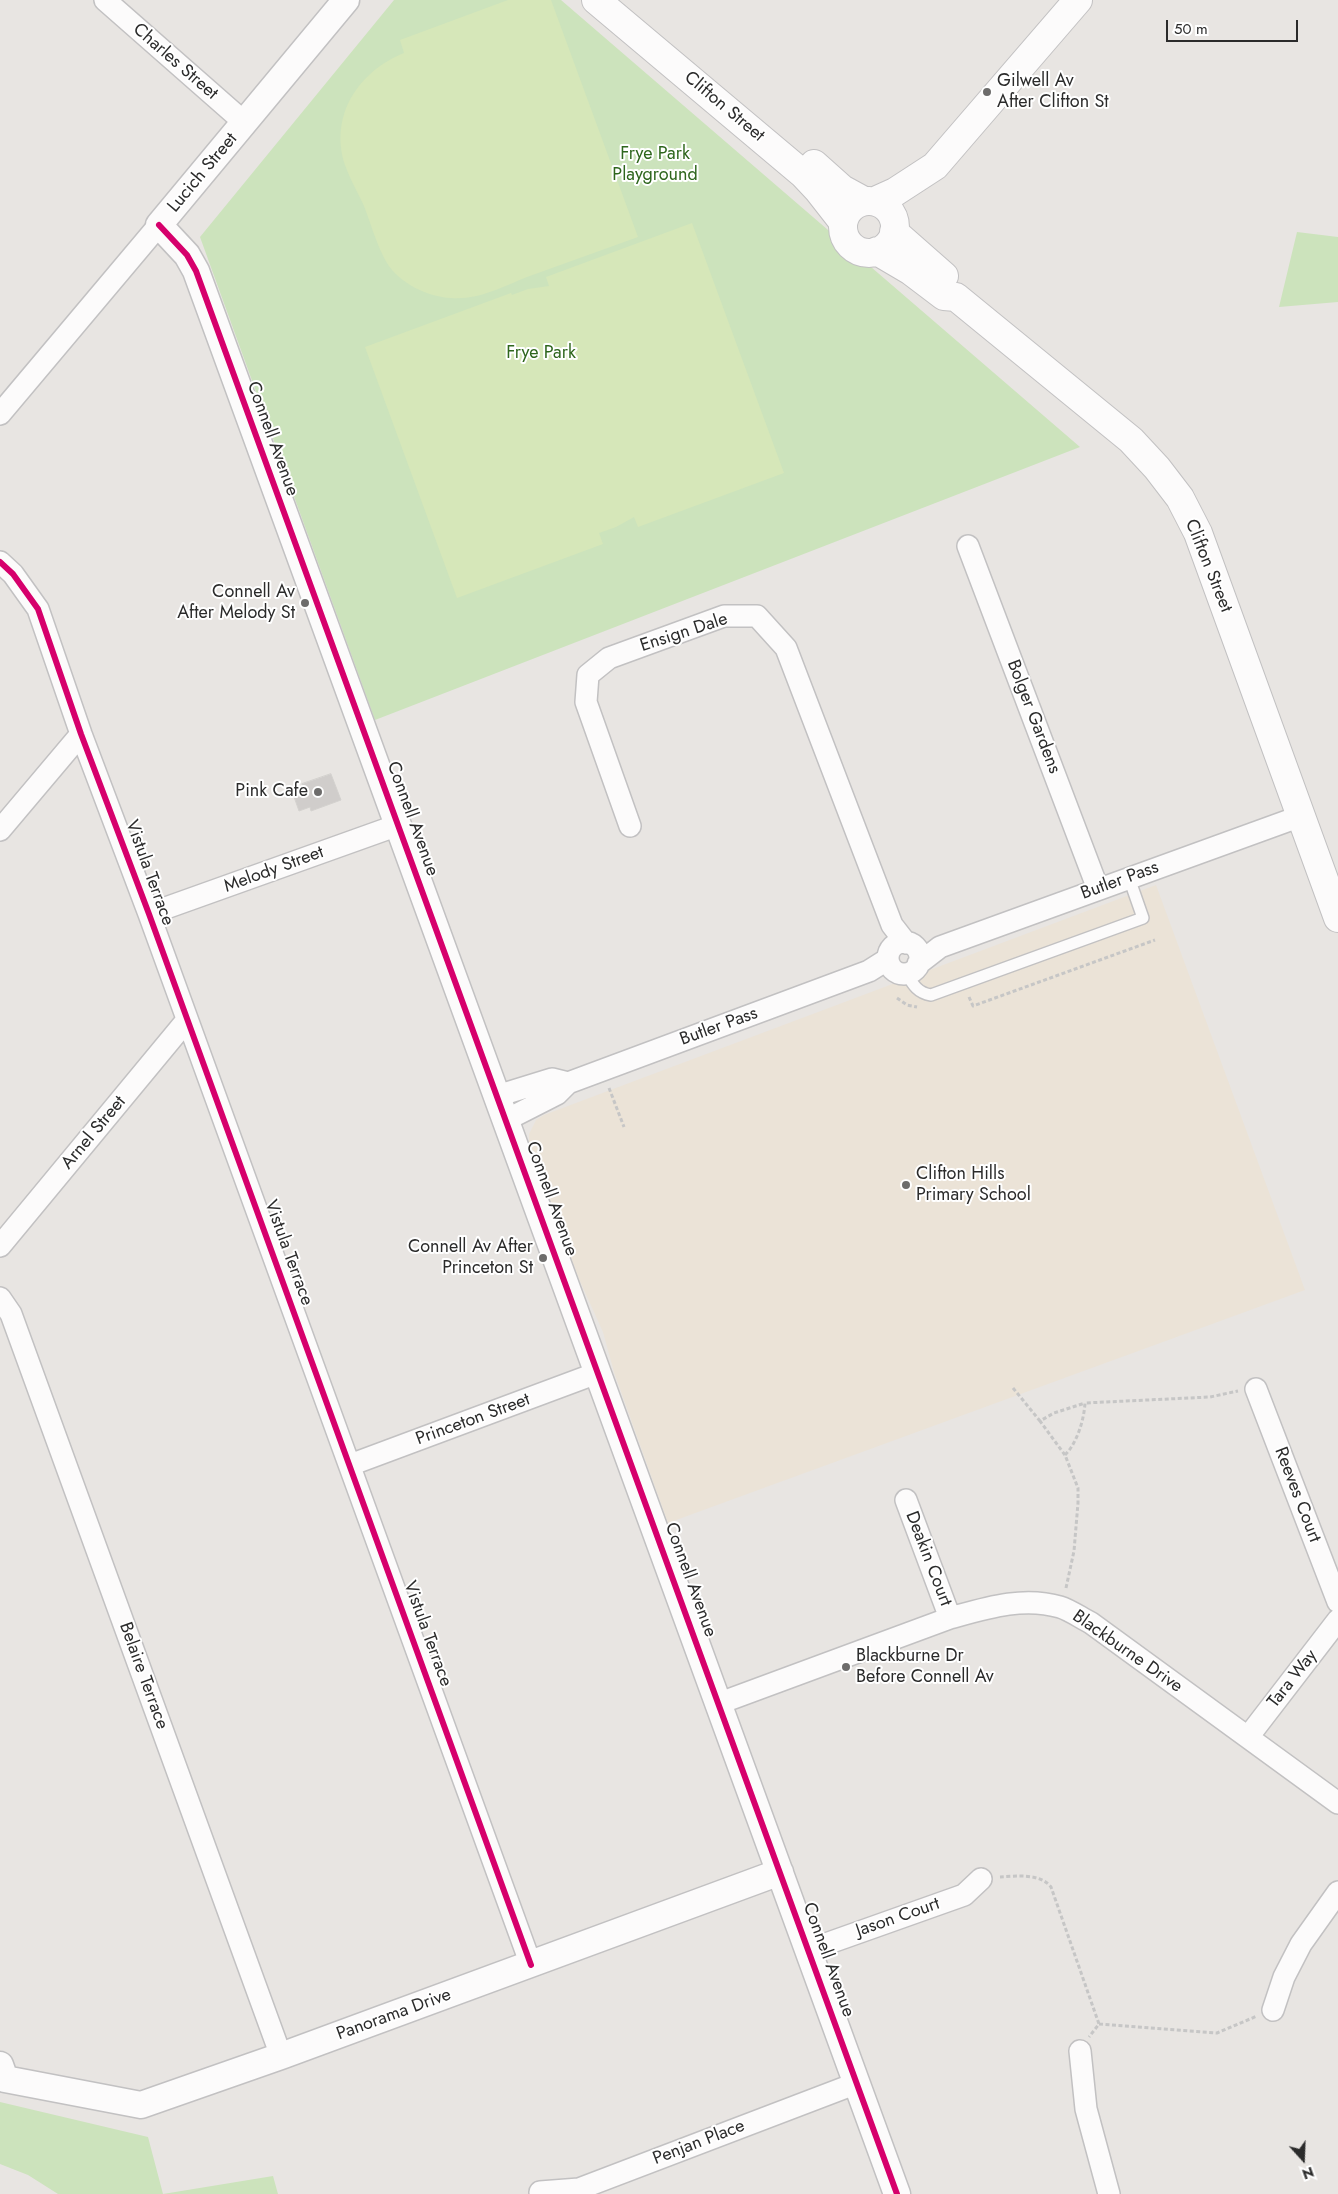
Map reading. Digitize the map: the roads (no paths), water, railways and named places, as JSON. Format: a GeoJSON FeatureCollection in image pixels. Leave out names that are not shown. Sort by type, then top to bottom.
{"type":"FeatureCollection","features":[{"type":"Feature","properties":{"kind":"main road","name":"Clifton Street"},"geometry":{"type":"LineString","coordinates":[[596,0],[803,174],[843,222]]}},
{"type":"Feature","properties":{"kind":"main road","name":"Clifton Street"},"geometry":{"type":"LineString","coordinates":[[614,0],[765,124],[796,147],[842,189],[870,201]]}},
{"type":"Feature","properties":{"kind":"main road"},"geometry":{"type":"LineString","coordinates":[[935,166],[928,186],[889,235],[861,252],[849,244],[845,237],[843,222],[850,208],[895,192],[935,166],[1078,0]]}},
{"type":"Feature","properties":{"kind":"main road"},"geometry":{"type":"LineString","coordinates":[[870,201],[888,208],[889,235]]}},
{"type":"Feature","properties":{"kind":"main road","name":"Clifton Street"},"geometry":{"type":"LineString","coordinates":[[889,235],[954,285],[956,297],[1132,440],[1180,498],[1198,533],[1338,918]]}},
{"type":"Feature","properties":{"kind":"street","name":"Charles Street"},"geometry":{"type":"LineString","coordinates":[[105,0],[245,123]]}},
{"type":"Feature","properties":{"kind":"street","name":"Lucich Street"},"geometry":{"type":"LineString","coordinates":[[0,414],[346,0]]}},
{"type":"Feature","properties":{"kind":"street","name":"Connell Avenue"},"geometry":{"type":"LineString","coordinates":[[159,225],[187,255],[196,271],[506,1120],[596,1373],[720,1703],[897,2194]]}},
{"type":"Feature","properties":{"kind":"street","name":"Bolger Gardens"},"geometry":{"type":"LineString","coordinates":[[968,546],[1098,889]]}},
{"type":"Feature","properties":{"kind":"street","name":"Vistula Terrace"},"geometry":{"type":"LineString","coordinates":[[0,562],[13,574],[38,609],[81,734],[149,914],[532,1965]]}},
{"type":"Feature","properties":{"kind":"street","name":"Ensign Dale"},"geometry":{"type":"LineString","coordinates":[[630,826],[586,702],[588,675],[609,658],[724,616],[757,616],[786,648],[892,925],[902,958]]}},
{"type":"Feature","properties":{"kind":"street"},"geometry":{"type":"LineString","coordinates":[[0,830],[81,734]]}},
{"type":"Feature","properties":{"kind":"street","name":"Butler Pass"},"geometry":{"type":"LineString","coordinates":[[506,1120],[557,1094],[568,1083],[902,958],[940,947],[1301,816]]}},
{"type":"Feature","properties":{"kind":"street","name":"Melody Street"},"geometry":{"type":"LineString","coordinates":[[149,914],[398,825]]}},
{"type":"Feature","properties":{"kind":"street","name":"Arnel Street"},"geometry":{"type":"LineString","coordinates":[[0,1246],[187,1020]]}},
{"type":"Feature","properties":{"kind":"street","name":"Butler Pass"},"geometry":{"type":"LineString","coordinates":[[496,1096],[552,1079],[568,1083]]}},
{"type":"Feature","properties":{"kind":"street","name":"Belaire Terrace"},"geometry":{"type":"LineString","coordinates":[[0,1298],[10,1314],[281,2056]]}},
{"type":"Feature","properties":{"kind":"street","name":"Princeton Street"},"geometry":{"type":"LineString","coordinates":[[350,1465],[596,1373]]}},
{"type":"Feature","properties":{"kind":"street","name":"Reeves Court"},"geometry":{"type":"LineString","coordinates":[[1256,1389],[1338,1602]]}},
{"type":"Feature","properties":{"kind":"street","name":"Deakin Court"},"geometry":{"type":"LineString","coordinates":[[906,1500],[950,1618]]}},
{"type":"Feature","properties":{"kind":"street","name":"Blackburne Drive"},"geometry":{"type":"LineString","coordinates":[[720,1703],[950,1618],[988,1607],[1027,1602],[1061,1607],[1091,1623],[1338,1803]]}},
{"type":"Feature","properties":{"kind":"street","name":"Tara Way"},"geometry":{"type":"LineString","coordinates":[[1248,1737],[1338,1620]]}},
{"type":"Feature","properties":{"kind":"street","name":"Panorama Drive"},"geometry":{"type":"LineString","coordinates":[[2,2074],[141,2105],[532,1965],[780,1872]]}},
{"type":"Feature","properties":{"kind":"street","name":"Jason Court"},"geometry":{"type":"LineString","coordinates":[[809,1950],[964,1895],[982,1878]]}},
{"type":"Feature","properties":{"kind":"street"},"geometry":{"type":"LineString","coordinates":[[1273,2010],[1284,1977],[1301,1944],[1338,1892]]}},
{"type":"Feature","properties":{"kind":"street"},"geometry":{"type":"LineString","coordinates":[[1085,2043],[1086,2109],[1109,2194]]}},
{"type":"Feature","properties":{"kind":"street","name":"Penjan Place"},"geometry":{"type":"LineString","coordinates":[[540,2192],[579,2189],[857,2083]]}},
{"type":"Feature","properties":{"kind":"lane"},"geometry":{"type":"LineString","coordinates":[[902,958],[915,987],[923,994],[931,995],[1143,918],[1129,878]]}},
{"type":"Feature","properties":{"kind":"place","name":"Gilwell Av After Clifton St"},"geometry":{"type":"Point","coordinates":[987,92]}},
{"type":"Feature","properties":{"kind":"place","name":"Connell Av After Melody St"},"geometry":{"type":"Point","coordinates":[305,603]}},
{"type":"Feature","properties":{"kind":"place","name":"Pink Cafe"},"geometry":{"type":"Point","coordinates":[318,792]}},
{"type":"Feature","properties":{"kind":"place","name":"Clifton Hills Primary School"},"geometry":{"type":"Point","coordinates":[906,1185]}},
{"type":"Feature","properties":{"kind":"place","name":"Connell Av After Princeton St"},"geometry":{"type":"Point","coordinates":[543,1258]}},
{"type":"Feature","properties":{"kind":"place","name":"Blackburne Dr Before Connell Av"},"geometry":{"type":"Point","coordinates":[846,1667]}},
{"type":"Feature","properties":{"kind":"park label","name":"Frye Park Playground"},"geometry":{"type":"Point","coordinates":[655,165]}},
{"type":"Feature","properties":{"kind":"park label","name":"Frye Park"},"geometry":{"type":"Point","coordinates":[541,354]}}]}
